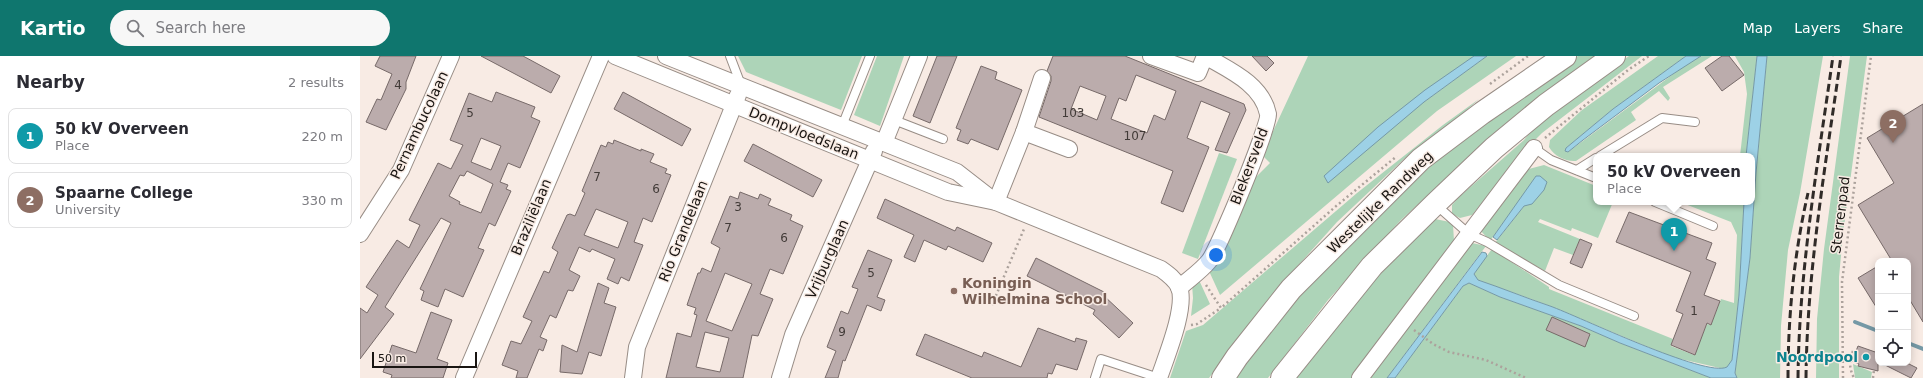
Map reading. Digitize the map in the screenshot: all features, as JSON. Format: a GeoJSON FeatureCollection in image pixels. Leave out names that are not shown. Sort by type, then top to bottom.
{"type":"FeatureCollection","features":[{"type":"Feature","properties":{"kind":"main road","name":"Westelijke Randweg"},"geometry":{"type":"LineString","coordinates":[[1223,378],[1237,357],[1291,289],[1421,159],[1482,113],[1565,56]]}},
{"type":"Feature","properties":{"kind":"main road"},"geometry":{"type":"LineString","coordinates":[[1282,378],[1372,266],[1435,204],[1494,148],[1546,105],[1614,56]]}},
{"type":"Feature","properties":{"kind":"street","name":"Pernambucolaan"},"geometry":{"type":"LineString","coordinates":[[360,234],[401,170],[451,56]]}},
{"type":"Feature","properties":{"kind":"street","name":"Braziliëlaan"},"geometry":{"type":"LineString","coordinates":[[464,378],[601,56]]}},
{"type":"Feature","properties":{"kind":"street","name":"Dompvloedslaan"},"geometry":{"type":"LineString","coordinates":[[614,56],[948,192],[996,202],[1151,264],[1172,278],[1179,288]]}},
{"type":"Feature","properties":{"kind":"street","name":"Dompvloedslaan"},"geometry":{"type":"LineString","coordinates":[[666,56],[957,172],[996,202]]}},
{"type":"Feature","properties":{"kind":"street"},"geometry":{"type":"LineString","coordinates":[[881,142],[894,120],[919,56]]}},
{"type":"Feature","properties":{"kind":"street","name":"Blekersveld"},"geometry":{"type":"LineString","coordinates":[[1151,56],[1198,73],[1205,56],[1246,80],[1262,98],[1268,116],[1255,158],[1210,261],[1179,288]]}},
{"type":"Feature","properties":{"kind":"street"},"geometry":{"type":"LineString","coordinates":[[996,202],[1024,132],[1042,78]]}},
{"type":"Feature","properties":{"kind":"street","name":"Rio Grandelaan"},"geometry":{"type":"LineString","coordinates":[[633,378],[637,347],[741,86]]}},
{"type":"Feature","properties":{"kind":"street"},"geometry":{"type":"LineString","coordinates":[[1024,132],[1069,149]]}},
{"type":"Feature","properties":{"kind":"street","name":"Vrijburglaan"},"geometry":{"type":"LineString","coordinates":[[780,378],[794,335],[870,160],[881,142]]}},
{"type":"Feature","properties":{"kind":"street"},"geometry":{"type":"LineString","coordinates":[[1360,378],[1534,148]]}},
{"type":"Feature","properties":{"kind":"street"},"geometry":{"type":"LineString","coordinates":[[1159,378],[1180,312],[1179,288]]}},
{"type":"Feature","properties":{"kind":"lane","name":"Dompvloedslaan"},"geometry":{"type":"LineString","coordinates":[[730,56],[741,86]]}},
{"type":"Feature","properties":{"kind":"lane","name":"Dompvloedslaan"},"geometry":{"type":"LineString","coordinates":[[842,126],[870,56]]}},
{"type":"Feature","properties":{"kind":"lane"},"geometry":{"type":"LineString","coordinates":[[1605,153],[1662,118],[1695,122]]}},
{"type":"Feature","properties":{"kind":"lane"},"geometry":{"type":"LineString","coordinates":[[894,120],[943,139]]}},
{"type":"Feature","properties":{"kind":"lane"},"geometry":{"type":"LineString","coordinates":[[1534,148],[1551,160],[1593,177]]}},
{"type":"Feature","properties":{"kind":"lane"},"geometry":{"type":"LineString","coordinates":[[1577,170],[1593,160]]}},
{"type":"Feature","properties":{"kind":"lane"},"geometry":{"type":"LineString","coordinates":[[1435,204],[1469,234],[1487,242],[1558,285],[1634,316]]}},
{"type":"Feature","properties":{"kind":"lane"},"geometry":{"type":"LineString","coordinates":[[1662,205],[1713,226]]}},
{"type":"Feature","properties":{"kind":"lane"},"geometry":{"type":"LineString","coordinates":[[1095,378],[1101,359],[1159,378]]}},
{"type":"Feature","properties":{"kind":"path"},"geometry":{"type":"LineString","coordinates":[[1489,85],[1528,56]]}},
{"type":"Feature","properties":{"kind":"path"},"geometry":{"type":"LineString","coordinates":[[1534,148],[1566,119],[1628,70],[1649,56]]}},
{"type":"Feature","properties":{"kind":"path","name":"Sterrenpad"},"geometry":{"type":"LineString","coordinates":[[1843,378],[1842,282],[1871,56]]}},
{"type":"Feature","properties":{"kind":"path"},"geometry":{"type":"LineString","coordinates":[[1176,325],[1197,324],[1221,308],[1335,207],[1399,154]]}},
{"type":"Feature","properties":{"kind":"path"},"geometry":{"type":"LineString","coordinates":[[992,305],[1029,215]]}},
{"type":"Feature","properties":{"kind":"path"},"geometry":{"type":"LineString","coordinates":[[1197,272],[1221,308]]}},
{"type":"Feature","properties":{"kind":"path"},"geometry":{"type":"LineString","coordinates":[[1418,333],[1427,340],[1449,352],[1486,360],[1526,378]]}},
{"type":"Feature","properties":{"kind":"path"},"geometry":{"type":"LineString","coordinates":[[1853,351],[1849,360],[1854,378]]}},
{"type":"Feature","properties":{"kind":"path"},"geometry":{"type":"LineString","coordinates":[[1873,378],[1874,370]]}},
{"type":"Feature","properties":{"kind":"green space"},"geometry":{"type":"Polygon","coordinates":[[[738,56],[862,56],[841,110],[746,72],[738,56]]]}},
{"type":"Feature","properties":{"kind":"green space"},"geometry":{"type":"Polygon","coordinates":[[[877,56],[904,56],[880,126],[854,115],[877,56]]]}},
{"type":"Feature","properties":{"kind":"green space"},"geometry":{"type":"Polygon","coordinates":[[[1308,56],[1475,56],[1424,102],[1487,56],[1516,56],[1437,111],[1220,295],[1209,271],[1246,187],[1270,163],[1262,155],[1308,56]]]}},
{"type":"Feature","properties":{"kind":"green space"},"geometry":{"type":"Polygon","coordinates":[[[1578,56],[1599,56],[1437,187],[1401,220],[1328,300],[1268,378],[1231,378],[1293,298],[1420,172],[1563,65],[1578,56]]]}},
{"type":"Feature","properties":{"kind":"green space"},"geometry":{"type":"Polygon","coordinates":[[[1629,56],[1642,56],[1542,133],[1521,154],[1472,215],[1460,218],[1452,214],[1452,205],[1459,197],[1524,140],[1542,118],[1629,56]]]}},
{"type":"Feature","properties":{"kind":"green space"},"geometry":{"type":"Polygon","coordinates":[[[1658,56],[1686,56],[1613,109],[1566,148],[1566,152],[1680,69],[1701,56],[1712,56],[1663,87],[1670,98],[1668,101],[1659,91],[1631,112],[1636,120],[1576,161],[1557,156],[1551,150],[1549,147],[1550,140],[1582,110],[1658,56]]]}},
{"type":"Feature","properties":{"kind":"green space"},"geometry":{"type":"Polygon","coordinates":[[[1735,56],[1757,56],[1746,153],[1740,153],[1747,94],[1744,72],[1735,56]]]}},
{"type":"Feature","properties":{"kind":"green space"},"geometry":{"type":"Polygon","coordinates":[[[1767,56],[1823,56],[1800,193],[1788,250],[1781,326],[1780,378],[1737,378],[1735,373],[1750,258],[1754,205],[1755,205],[1756,173],[1767,56]]]}},
{"type":"Feature","properties":{"kind":"green space"},"geometry":{"type":"Polygon","coordinates":[[[1850,56],[1867,56],[1843,234],[1839,277],[1839,378],[1816,378],[1817,319],[1824,249],[1850,56]]]}},
{"type":"Feature","properties":{"kind":"green space"},"geometry":{"type":"Polygon","coordinates":[[[1479,99],[1450,125],[1404,159],[1337,222],[1269,298],[1209,378],[1170,378],[1186,331],[1203,325],[1357,193],[1443,125],[1479,99]]]}},
{"type":"Feature","properties":{"kind":"green space"},"geometry":{"type":"Polygon","coordinates":[[[1219,153],[1237,159],[1198,259],[1182,253],[1219,153]]]}},
{"type":"Feature","properties":{"kind":"green space"},"geometry":{"type":"Polygon","coordinates":[[[1544,165],[1593,185],[1593,205],[1612,205],[1598,238],[1572,228],[1571,231],[1540,219],[1538,222],[1580,239],[1573,255],[1554,248],[1545,271],[1495,243],[1527,204],[1537,176],[1490,241],[1481,231],[1525,170],[1544,165]]]}},
{"type":"Feature","properties":{"kind":"green space"},"geometry":{"type":"Polygon","coordinates":[[[1688,205],[1744,205],[1739,295],[1732,360],[1730,365],[1724,369],[1672,357],[1550,306],[1478,280],[1474,276],[1476,270],[1492,249],[1549,287],[1549,289],[1673,339],[1671,346],[1694,355],[1707,324],[1711,325],[1721,299],[1734,303],[1737,235],[1731,222],[1688,205]]]}},
{"type":"Feature","properties":{"kind":"green space"},"geometry":{"type":"Polygon","coordinates":[[[1435,219],[1450,222],[1453,225],[1454,241],[1352,378],[1290,378],[1387,264],[1435,219]]]}},
{"type":"Feature","properties":{"kind":"green space"},"geometry":{"type":"Polygon","coordinates":[[[1472,243],[1486,246],[1387,378],[1366,378],[1472,243]]]}},
{"type":"Feature","properties":{"kind":"green space"},"geometry":{"type":"Polygon","coordinates":[[[1199,280],[1210,304],[1191,316],[1193,298],[1192,284],[1199,280]]]}},
{"type":"Feature","properties":{"kind":"green space"},"geometry":{"type":"Polygon","coordinates":[[[1469,283],[1500,297],[1581,326],[1620,343],[1711,378],[1395,378],[1463,286],[1469,283]]]}},
{"type":"Feature","properties":{"kind":"green space"},"geometry":{"type":"Polygon","coordinates":[[[1853,364],[1872,372],[1871,378],[1855,378],[1853,364]]]}},
{"type":"Feature","properties":{"kind":"water"},"geometry":{"type":"Polygon","coordinates":[[[1474,56],[1487,56],[1424,102],[1328,183],[1324,176],[1378,127],[1425,90],[1474,56]]]}},
{"type":"Feature","properties":{"kind":"water"},"geometry":{"type":"Polygon","coordinates":[[[1686,56],[1701,56],[1659,83],[1568,152],[1565,151],[1566,148],[1613,109],[1686,56]]]}},
{"type":"Feature","properties":{"kind":"water"},"geometry":{"type":"Polygon","coordinates":[[[1757,56],[1767,56],[1755,187],[1755,153],[1746,153],[1757,56]]]}},
{"type":"Feature","properties":{"kind":"water"},"geometry":{"type":"Polygon","coordinates":[[[1536,176],[1540,176],[1547,182],[1544,190],[1532,204],[1524,206],[1497,240],[1493,237],[1536,176]]]}},
{"type":"Feature","properties":{"kind":"water"},"geometry":{"type":"Polygon","coordinates":[[[1744,205],[1754,205],[1750,258],[1735,373],[1737,378],[1711,378],[1620,343],[1581,326],[1500,297],[1469,283],[1463,286],[1395,378],[1387,378],[1482,252],[1486,253],[1487,256],[1474,274],[1478,280],[1550,306],[1669,355],[1694,364],[1715,368],[1727,367],[1732,360],[1739,295],[1744,205]]]}},
{"type":"Feature","properties":{"kind":"building"},"geometry":{"type":"Polygon","coordinates":[[[380,56],[416,56],[406,82],[406,89],[386,130],[366,122],[377,99],[381,100],[392,74],[375,66],[380,56]]]}},
{"type":"Feature","properties":{"kind":"building"},"geometry":{"type":"Polygon","coordinates":[[[481,56],[523,56],[560,76],[551,93],[481,56]]]}},
{"type":"Feature","properties":{"kind":"building"},"geometry":{"type":"Polygon","coordinates":[[[937,56],[957,56],[930,123],[913,116],[937,56]]]}},
{"type":"Feature","properties":{"kind":"building"},"geometry":{"type":"Polygon","coordinates":[[[1053,56],[1125,56],[1244,104],[1246,110],[1227,153],[1215,150],[1230,113],[1201,101],[1187,138],[1209,147],[1183,212],[1161,203],[1173,171],[1039,117],[1051,81],[1051,76],[1047,71],[1053,56]],[[1136,75],[1126,101],[1119,98],[1111,119],[1147,133],[1154,115],[1165,120],[1176,91],[1136,75]],[[1080,86],[1071,109],[1097,120],[1106,96],[1080,86]]]}},
{"type":"Feature","properties":{"kind":"building"},"geometry":{"type":"Polygon","coordinates":[[[1252,56],[1267,56],[1274,63],[1266,71],[1252,56]]]}},
{"type":"Feature","properties":{"kind":"building"},"geometry":{"type":"Polygon","coordinates":[[[1722,56],[1729,56],[1744,75],[1722,91],[1705,68],[1722,56]]]}},
{"type":"Feature","properties":{"kind":"building"},"geometry":{"type":"Polygon","coordinates":[[[981,66],[997,72],[995,79],[1022,90],[998,150],[971,139],[968,144],[957,140],[961,130],[956,128],[981,66]]]}},
{"type":"Feature","properties":{"kind":"building"},"geometry":{"type":"Polygon","coordinates":[[[496,92],[535,107],[531,117],[540,121],[520,168],[508,163],[500,182],[508,185],[506,189],[511,191],[495,226],[489,223],[478,248],[484,250],[463,297],[445,289],[438,307],[421,300],[424,291],[420,289],[451,223],[441,218],[385,307],[394,314],[360,359],[360,308],[367,313],[378,295],[366,287],[397,240],[409,248],[420,225],[409,220],[438,163],[451,169],[463,145],[450,140],[469,93],[492,102],[496,92]],[[481,138],[471,162],[491,170],[501,146],[481,138]],[[467,171],[464,176],[460,175],[449,196],[460,202],[459,204],[481,213],[493,184],[467,171]]]}},
{"type":"Feature","properties":{"kind":"building"},"geometry":{"type":"Polygon","coordinates":[[[623,92],[691,129],[682,146],[614,109],[623,92]]]}},
{"type":"Feature","properties":{"kind":"building"},"geometry":{"type":"Polygon","coordinates":[[[1923,104],[1923,322],[1911,302],[1911,258],[1890,258],[1858,205],[1894,183],[1867,138],[1923,104]]]}},
{"type":"Feature","properties":{"kind":"building"},"geometry":{"type":"Polygon","coordinates":[[[614,140],[641,151],[641,149],[654,154],[650,162],[667,169],[665,173],[671,175],[652,222],[643,218],[634,242],[643,245],[629,281],[621,277],[618,284],[607,279],[615,259],[592,249],[590,252],[579,247],[569,270],[580,276],[573,291],[568,290],[556,318],[550,315],[540,337],[547,340],[543,351],[539,349],[527,378],[516,378],[518,371],[502,365],[511,341],[521,344],[532,321],[523,317],[544,271],[549,273],[558,252],[552,248],[567,215],[570,214],[575,216],[585,193],[582,191],[601,145],[606,147],[608,142],[613,144],[614,140]],[[596,209],[584,235],[618,248],[628,222],[596,209]]]}},
{"type":"Feature","properties":{"kind":"building"},"geometry":{"type":"Polygon","coordinates":[[[753,144],[822,180],[813,197],[744,161],[753,144]]]}},
{"type":"Feature","properties":{"kind":"building"},"geometry":{"type":"Polygon","coordinates":[[[740,192],[758,199],[760,194],[771,199],[768,205],[792,215],[790,220],[803,226],[783,274],[770,269],[760,294],[773,299],[758,336],[752,335],[743,378],[666,378],[677,333],[691,337],[697,315],[694,314],[696,308],[687,305],[698,273],[700,273],[702,268],[711,272],[720,248],[711,243],[730,196],[738,199],[740,192]],[[725,273],[706,321],[732,331],[752,284],[725,273]],[[705,332],[696,367],[720,372],[729,338],[705,332]]]}},
{"type":"Feature","properties":{"kind":"building"},"geometry":{"type":"Polygon","coordinates":[[[885,199],[955,231],[957,227],[992,243],[983,262],[948,246],[946,250],[924,240],[915,262],[904,257],[914,235],[877,218],[885,199]]]}},
{"type":"Feature","properties":{"kind":"building"},"geometry":{"type":"Polygon","coordinates":[[[1629,212],[1712,243],[1706,259],[1716,263],[1704,295],[1720,301],[1711,325],[1707,323],[1695,355],[1671,345],[1683,314],[1676,311],[1691,272],[1616,242],[1629,212]]]}},
{"type":"Feature","properties":{"kind":"building"},"geometry":{"type":"Polygon","coordinates":[[[1580,239],[1592,244],[1582,268],[1570,263],[1580,239]]]}},
{"type":"Feature","properties":{"kind":"building"},"geometry":{"type":"Polygon","coordinates":[[[868,250],[892,260],[877,297],[885,300],[881,311],[867,305],[845,361],[843,360],[838,378],[825,378],[836,351],[827,347],[841,311],[848,314],[858,289],[852,287],[868,250]]]}},
{"type":"Feature","properties":{"kind":"building"},"geometry":{"type":"Polygon","coordinates":[[[1036,258],[1104,292],[1103,295],[1133,323],[1119,338],[1093,314],[1095,310],[1027,276],[1036,258]]]}},
{"type":"Feature","properties":{"kind":"building"},"geometry":{"type":"Polygon","coordinates":[[[1875,268],[1875,305],[1858,278],[1875,268]]]}},
{"type":"Feature","properties":{"kind":"building"},"geometry":{"type":"Polygon","coordinates":[[[598,283],[609,288],[604,303],[616,307],[601,356],[589,352],[582,374],[560,372],[562,345],[577,352],[598,283]]]}},
{"type":"Feature","properties":{"kind":"building"},"geometry":{"type":"Polygon","coordinates":[[[431,312],[452,320],[437,359],[448,363],[443,378],[391,378],[392,375],[383,372],[392,345],[416,353],[431,312]]]}},
{"type":"Feature","properties":{"kind":"building"},"geometry":{"type":"Polygon","coordinates":[[[1552,317],[1590,334],[1585,347],[1546,330],[1552,317]]]}},
{"type":"Feature","properties":{"kind":"building"},"geometry":{"type":"Polygon","coordinates":[[[1038,328],[1075,342],[1076,338],[1087,341],[1077,370],[1056,364],[1052,374],[1048,373],[1047,378],[972,378],[916,355],[925,334],[982,357],[984,352],[1021,367],[1038,328]]]}},
{"type":"Feature","properties":{"kind":"building","name":"Noordpool"},"geometry":{"type":"Polygon","coordinates":[[[1858,346],[1875,352],[1875,366],[1878,366],[1878,371],[1858,366],[1859,364],[1852,361],[1858,346]]]}},
{"type":"Feature","properties":{"kind":"building"},"geometry":{"type":"Polygon","coordinates":[[[1911,365],[1917,368],[1911,378],[1887,366],[1911,365]]]}},
{"type":"Feature","properties":{"kind":"waterway"},"geometry":{"type":"LineString","coordinates":[[1855,322],[1875,330]]}},
{"type":"Feature","properties":{"kind":"waterway"},"geometry":{"type":"LineString","coordinates":[[1911,344],[1923,349]]}},
{"type":"Feature","properties":{"kind":"railway"},"geometry":{"type":"LineString","coordinates":[[1798,378],[1802,297],[1810,217],[1833,56]]}},
{"type":"Feature","properties":{"kind":"railway"},"geometry":{"type":"LineString","coordinates":[[1806,378],[1810,297],[1818,217],[1841,56]]}},
{"type":"Feature","properties":{"kind":"railway"},"geometry":{"type":"LineString","coordinates":[[1788,378],[1789,332],[1793,285],[1799,239],[1808,193]]}},
{"type":"Feature","properties":{"kind":"place","name":"Spaarne College"},"geometry":{"type":"Point","coordinates":[1893,143]}},
{"type":"Feature","properties":{"kind":"place","name":"50 kV Overveen"},"geometry":{"type":"Point","coordinates":[1674,251]}},
{"type":"Feature","properties":{"kind":"place","name":"Koningin Wilhelmina School"},"geometry":{"type":"Point","coordinates":[954,291]}},
{"type":"Feature","properties":{"kind":"place","name":"Noordpool"},"geometry":{"type":"Point","coordinates":[1866,357]}}]}
